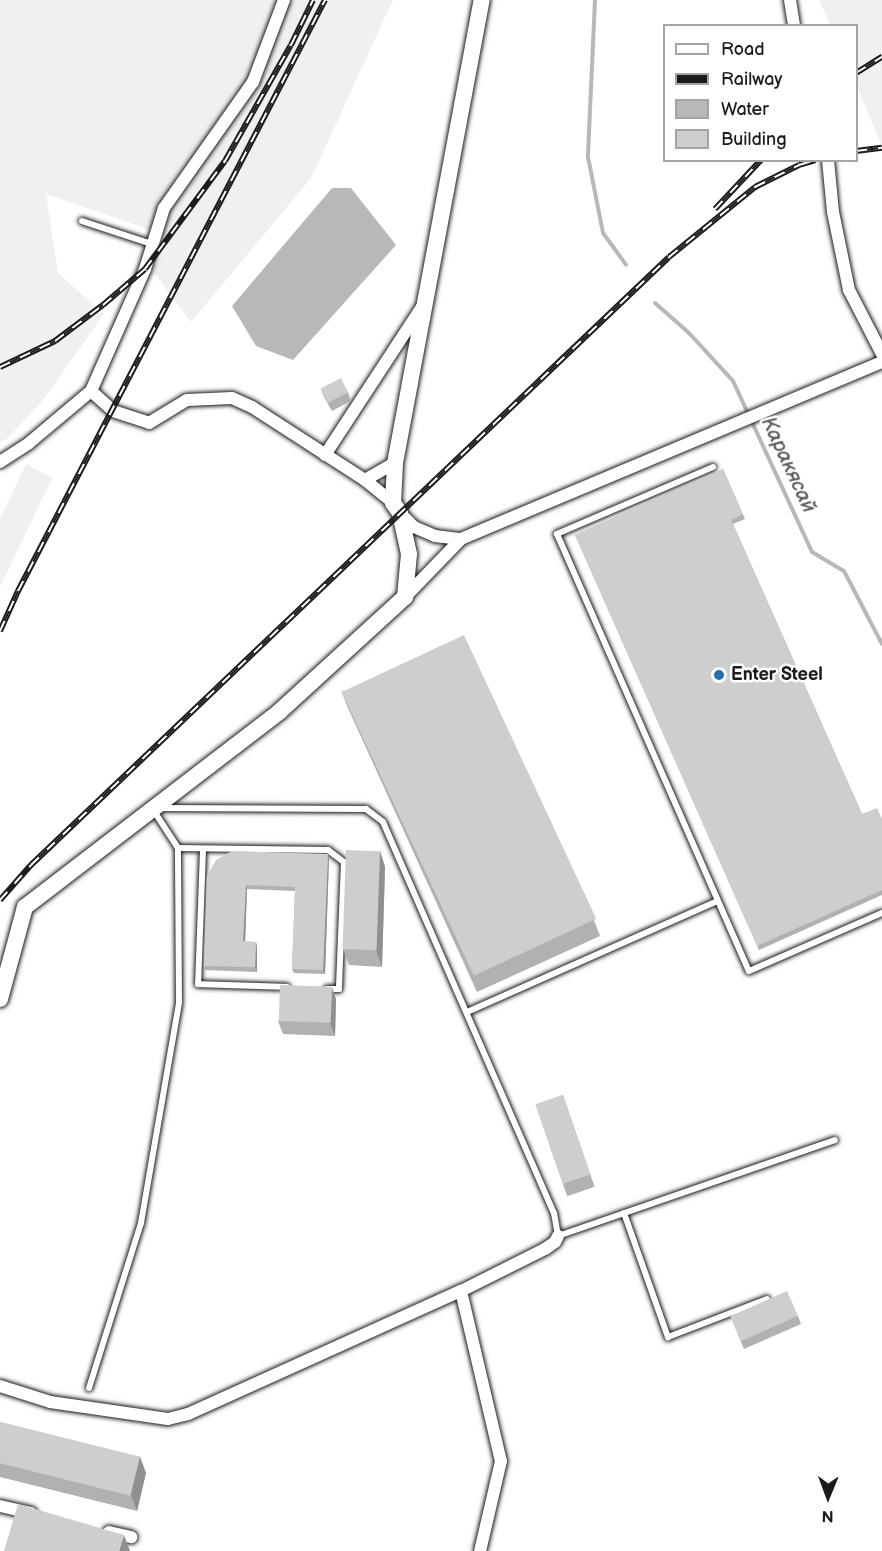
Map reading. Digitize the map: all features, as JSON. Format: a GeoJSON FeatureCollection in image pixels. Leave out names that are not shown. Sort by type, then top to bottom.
{"type":"FeatureCollection","features":[{"type":"Feature","properties":{"kind":"street"},"geometry":{"type":"LineString","coordinates":[[0,462],[29,443],[91,391],[145,269],[164,208],[253,82],[284,0]]}},
{"type":"Feature","properties":{"kind":"street"},"geometry":{"type":"LineString","coordinates":[[405,597],[409,554],[396,508],[395,463],[482,0]]}},
{"type":"Feature","properties":{"kind":"street"},"geometry":{"type":"LineString","coordinates":[[790,0],[794,24]]}},
{"type":"Feature","properties":{"kind":"street"},"geometry":{"type":"LineString","coordinates":[[828,162],[833,212],[849,290],[882,354]]}},
{"type":"Feature","properties":{"kind":"street"},"geometry":{"type":"LineString","coordinates":[[325,455],[425,301]]}},
{"type":"Feature","properties":{"kind":"street"},"geometry":{"type":"LineString","coordinates":[[0,999],[25,907],[279,712],[405,597],[460,539],[882,362]]}},
{"type":"Feature","properties":{"kind":"street"},"geometry":{"type":"LineString","coordinates":[[91,391],[113,411],[149,423],[187,400],[207,397],[232,399],[252,407],[365,480],[414,527],[435,536],[460,539]]}},
{"type":"Feature","properties":{"kind":"street"},"geometry":{"type":"LineString","coordinates":[[365,480],[395,463]]}},
{"type":"Feature","properties":{"kind":"street"},"geometry":{"type":"LineString","coordinates":[[0,1386],[50,1402],[168,1419],[188,1414],[461,1291],[545,1249],[555,1242],[558,1236]]}},
{"type":"Feature","properties":{"kind":"street"},"geometry":{"type":"LineString","coordinates":[[461,1291],[501,1461],[480,1551]]}},
{"type":"Feature","properties":{"kind":"street"},"geometry":{"type":"LineString","coordinates":[[0,1506],[44,1516]]}},
{"type":"Feature","properties":{"kind":"street"},"geometry":{"type":"LineString","coordinates":[[98,1529],[131,1537]]}},
{"type":"Feature","properties":{"kind":"lane"},"geometry":{"type":"LineString","coordinates":[[82,221],[153,244]]}},
{"type":"Feature","properties":{"kind":"lane"},"geometry":{"type":"LineString","coordinates":[[713,467],[557,534],[749,971],[882,913]]}},
{"type":"Feature","properties":{"kind":"lane"},"geometry":{"type":"LineString","coordinates":[[89,1388],[141,1223],[179,1002],[178,848],[152,808]]}},
{"type":"Feature","properties":{"kind":"lane"},"geometry":{"type":"LineString","coordinates":[[152,808],[366,809],[383,822],[554,1213],[558,1236],[835,1140]]}},
{"type":"Feature","properties":{"kind":"lane"},"geometry":{"type":"LineString","coordinates":[[178,848],[328,850],[344,862],[339,989],[316,988]]}},
{"type":"Feature","properties":{"kind":"lane"},"geometry":{"type":"LineString","coordinates":[[203,850],[198,984],[292,987]]}},
{"type":"Feature","properties":{"kind":"lane"},"geometry":{"type":"LineString","coordinates":[[466,1011],[718,901]]}},
{"type":"Feature","properties":{"kind":"lane"},"geometry":{"type":"LineString","coordinates":[[624,1213],[668,1337],[767,1299]]}},
{"type":"Feature","properties":{"kind":"shaded area"},"geometry":{"type":"Polygon","coordinates":[[[0,0],[393,0],[311,178],[191,322],[153,271],[171,237],[46,194],[58,273],[104,314],[43,400],[8,438],[0,443],[0,0]]]}},
{"type":"Feature","properties":{"kind":"shaded area"},"geometry":{"type":"Polygon","coordinates":[[[819,0],[882,0],[882,146],[858,89],[858,24],[830,24],[819,0]]]}},
{"type":"Feature","properties":{"kind":"shaded area"},"geometry":{"type":"Polygon","coordinates":[[[26,464],[52,478],[0,587],[0,519],[26,464]]]}},
{"type":"Feature","properties":{"kind":"water"},"geometry":{"type":"Polygon","coordinates":[[[332,188],[351,188],[396,245],[293,360],[256,346],[232,306],[332,188]]]}},
{"type":"Feature","properties":{"kind":"building"},"geometry":{"type":"Polygon","coordinates":[[[341,378],[348,392],[328,403],[321,388],[341,378]]]}},
{"type":"Feature","properties":{"kind":"building","name":"Enter Steel"},"geometry":{"type":"Polygon","coordinates":[[[723,469],[743,514],[731,520],[862,814],[877,808],[882,819],[882,890],[757,946],[575,535],[723,469]]]}},
{"type":"Feature","properties":{"kind":"building"},"geometry":{"type":"Polygon","coordinates":[[[464,635],[596,919],[474,976],[342,692],[464,635]]]}},
{"type":"Feature","properties":{"kind":"building"},"geometry":{"type":"Polygon","coordinates":[[[346,850],[380,851],[377,950],[343,949],[346,850]]]}},
{"type":"Feature","properties":{"kind":"building"},"geometry":{"type":"Polygon","coordinates":[[[232,851],[328,854],[323,970],[292,969],[295,887],[246,885],[243,941],[256,942],[255,967],[204,966],[207,876],[216,860],[232,851]]]}},
{"type":"Feature","properties":{"kind":"building"},"geometry":{"type":"Polygon","coordinates":[[[280,985],[332,987],[331,1023],[279,1021],[280,985]]]}},
{"type":"Feature","properties":{"kind":"building"},"geometry":{"type":"Polygon","coordinates":[[[563,1095],[590,1174],[563,1184],[536,1104],[563,1095]]]}},
{"type":"Feature","properties":{"kind":"building"},"geometry":{"type":"Polygon","coordinates":[[[787,1291],[798,1316],[741,1341],[730,1316],[787,1291]]]}},
{"type":"Feature","properties":{"kind":"building"},"geometry":{"type":"Polygon","coordinates":[[[0,1422],[140,1457],[130,1496],[0,1463],[0,1422]]]}},
{"type":"Feature","properties":{"kind":"building"},"geometry":{"type":"Polygon","coordinates":[[[18,1504],[124,1535],[119,1551],[4,1551],[18,1504]]]}},
{"type":"Feature","properties":{"kind":"waterway","name":"Каракясай"},"geometry":{"type":"LineString","coordinates":[[595,0],[588,157],[603,233],[626,265]]}},
{"type":"Feature","properties":{"kind":"waterway","name":"Каракясай"},"geometry":{"type":"LineString","coordinates":[[655,303],[689,333],[733,381],[812,552],[844,571],[882,644]]}},
{"type":"Feature","properties":{"kind":"railway"},"geometry":{"type":"LineString","coordinates":[[0,367],[55,341],[103,305],[145,269],[225,161],[291,45],[313,0]]}},
{"type":"Feature","properties":{"kind":"railway"},"geometry":{"type":"LineString","coordinates":[[0,631],[18,591],[325,0]]}},
{"type":"Feature","properties":{"kind":"railway"},"geometry":{"type":"LineString","coordinates":[[858,72],[882,57]]}},
{"type":"Feature","properties":{"kind":"railway"},"geometry":{"type":"LineString","coordinates":[[858,151],[882,148]]}},
{"type":"Feature","properties":{"kind":"railway"},"geometry":{"type":"LineString","coordinates":[[715,209],[759,162]]}},
{"type":"Feature","properties":{"kind":"railway"},"geometry":{"type":"LineString","coordinates":[[0,900],[31,865],[669,257],[755,187],[809,162]]}},
{"type":"Feature","properties":{"kind":"place","name":"Enter Steel"},"geometry":{"type":"Point","coordinates":[719,675]}}]}
